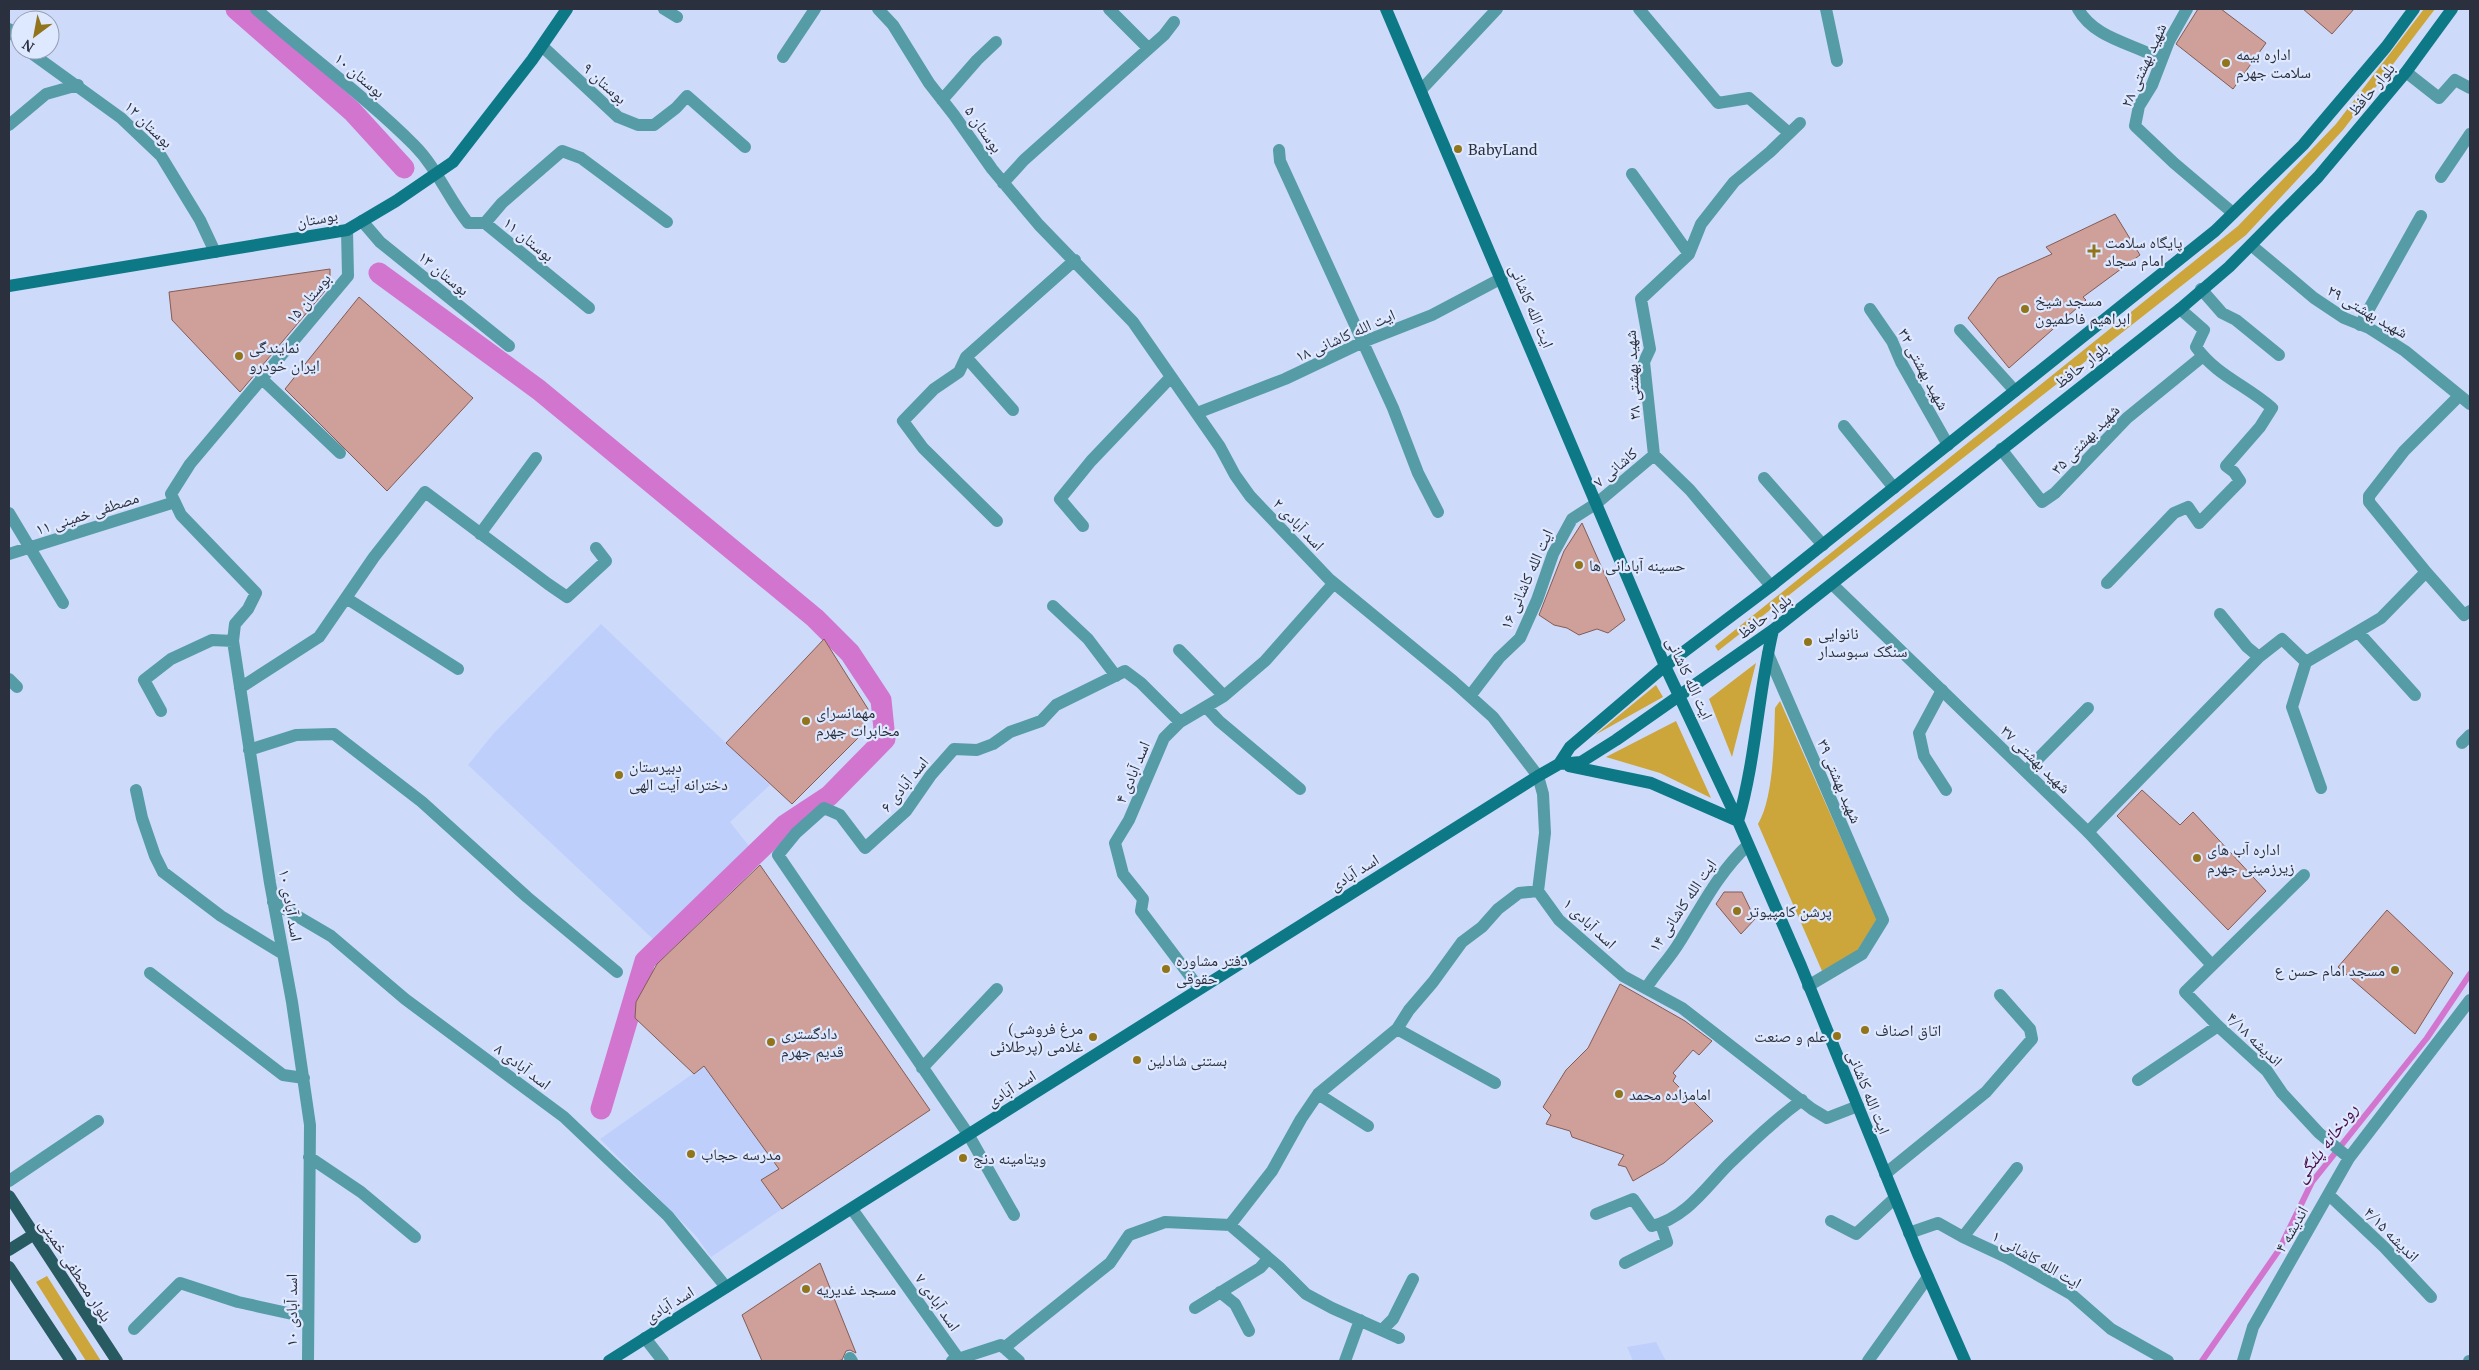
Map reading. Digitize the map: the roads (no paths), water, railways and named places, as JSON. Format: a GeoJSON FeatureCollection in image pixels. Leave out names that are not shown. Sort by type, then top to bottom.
{"type":"FeatureCollection","features":[{"type":"Feature","properties":{"kind":"main road","name":"بوستان"},"geometry":{"type":"LineString","coordinates":[[9,286],[347,230],[396,201],[453,162],[542,46],[567,9]]}},
{"type":"Feature","properties":{"kind":"main road","name":"ایت الله کاشانی"},"geometry":{"type":"LineString","coordinates":[[1386,9],[1502,278],[1665,666],[1681,696],[1738,821],[1858,1106],[1894,1198],[1966,1361]]}},
{"type":"Feature","properties":{"kind":"main road","name":"بلوار حافظ"},"geometry":{"type":"LineString","coordinates":[[1665,666],[1823,545],[2215,230],[2303,145],[2386,47],[2414,9]]}},
{"type":"Feature","properties":{"kind":"main road","name":"بلوار حافظ"},"geometry":{"type":"LineString","coordinates":[[1681,696],[1773,630],[1832,584],[2180,309],[2201,289],[2229,267],[2318,177],[2406,72],[2452,9]]}},
{"type":"Feature","properties":{"kind":"main road"},"geometry":{"type":"LineString","coordinates":[[1559,764],[1651,783],[1738,821],[1746,793],[1773,630]]}},
{"type":"Feature","properties":{"kind":"main road","name":"اسد آبادی"},"geometry":{"type":"LineString","coordinates":[[1559,764],[1570,747],[1665,666]]}},
{"type":"Feature","properties":{"kind":"main road","name":"اسد آبادی"},"geometry":{"type":"LineString","coordinates":[[609,1361],[1198,988],[1538,776],[1559,764],[1581,762],[1681,696]]}},
{"type":"Feature","properties":{"kind":"main road","name":"بلوار مصطفی خمینی"},"geometry":{"type":"LineString","coordinates":[[9,1196],[117,1361]]}},
{"type":"Feature","properties":{"kind":"main road"},"geometry":{"type":"LineString","coordinates":[[9,1250],[33,1235]]}},
{"type":"Feature","properties":{"kind":"main road"},"geometry":{"type":"LineString","coordinates":[[9,1267],[71,1361]]}},
{"type":"Feature","properties":{"kind":"street","name":"بوستان ۱۰"},"geometry":{"type":"LineString","coordinates":[[256,9],[388,121],[415,146],[437,172]]}},
{"type":"Feature","properties":{"kind":"street"},"geometry":{"type":"LineString","coordinates":[[664,9],[677,17]]}},
{"type":"Feature","properties":{"kind":"street"},"geometry":{"type":"LineString","coordinates":[[783,57],[815,9]]}},
{"type":"Feature","properties":{"kind":"street","name":"بوستان ۵"},"geometry":{"type":"LineString","coordinates":[[878,9],[893,25],[929,83],[1003,182],[1039,225],[1074,260]]}},
{"type":"Feature","properties":{"kind":"street"},"geometry":{"type":"LineString","coordinates":[[1109,9],[1148,48]]}},
{"type":"Feature","properties":{"kind":"street"},"geometry":{"type":"LineString","coordinates":[[1421,90],[1497,9]]}},
{"type":"Feature","properties":{"kind":"street"},"geometry":{"type":"LineString","coordinates":[[1639,9],[1718,102],[1749,98],[1788,133]]}},
{"type":"Feature","properties":{"kind":"street"},"geometry":{"type":"LineString","coordinates":[[1826,9],[1837,61]]}},
{"type":"Feature","properties":{"kind":"street"},"geometry":{"type":"LineString","coordinates":[[2078,9],[2083,18],[2104,36],[2144,50],[2160,59]]}},
{"type":"Feature","properties":{"kind":"street","name":"شهید بهشتی ۲۸"},"geometry":{"type":"LineString","coordinates":[[2187,9],[2160,59],[2152,85],[2139,106],[2135,126],[2174,163],[2233,213]]}},
{"type":"Feature","properties":{"kind":"street"},"geometry":{"type":"LineString","coordinates":[[1003,182],[1024,160],[1164,35],[1174,22]]}},
{"type":"Feature","properties":{"kind":"street"},"geometry":{"type":"LineString","coordinates":[[942,100],[977,60],[996,42]]}},
{"type":"Feature","properties":{"kind":"street","name":"بوستان ۹"},"geometry":{"type":"LineString","coordinates":[[542,46],[618,117],[638,125],[654,125],[676,108],[687,96],[745,147]]}},
{"type":"Feature","properties":{"kind":"street","name":"۱۲ بوستان"},"geometry":{"type":"LineString","coordinates":[[42,60],[121,118],[161,156],[200,220],[216,252]]}},
{"type":"Feature","properties":{"kind":"street"},"geometry":{"type":"LineString","coordinates":[[2406,72],[2439,98],[2455,80],[2470,88]]}},
{"type":"Feature","properties":{"kind":"street"},"geometry":{"type":"LineString","coordinates":[[9,125],[46,94],[78,85]]}},
{"type":"Feature","properties":{"kind":"street","name":"شهید بهشتی ۳۸"},"geometry":{"type":"LineString","coordinates":[[1654,455],[1644,362],[1650,349],[1641,299],[1689,254],[1701,224],[1734,182],[1770,152],[1800,123]]}},
{"type":"Feature","properties":{"kind":"street"},"geometry":{"type":"LineString","coordinates":[[2441,177],[2470,134]]}},
{"type":"Feature","properties":{"kind":"street"},"geometry":{"type":"LineString","coordinates":[[1279,150],[1280,161],[1363,342],[1418,473],[1438,512]]}},
{"type":"Feature","properties":{"kind":"street"},"geometry":{"type":"LineString","coordinates":[[485,223],[502,203],[562,152],[581,158],[667,222]]}},
{"type":"Feature","properties":{"kind":"street","name":"بوستان ۱۱"},"geometry":{"type":"LineString","coordinates":[[437,172],[455,207],[468,222],[485,223],[590,308]]}},
{"type":"Feature","properties":{"kind":"street"},"geometry":{"type":"LineString","coordinates":[[1632,174],[1689,254]]}},
{"type":"Feature","properties":{"kind":"street"},"geometry":{"type":"LineString","coordinates":[[2360,325],[2421,216]]}},
{"type":"Feature","properties":{"kind":"street","name":"بوستان ۱۳"},"geometry":{"type":"LineString","coordinates":[[362,221],[380,242],[510,346]]}},
{"type":"Feature","properties":{"kind":"street","name":"بوستان ۱۵"},"geometry":{"type":"LineString","coordinates":[[173,498],[190,464],[348,276],[347,230]]}},
{"type":"Feature","properties":{"kind":"street","name":"شهید بهشتی ۲۹"},"geometry":{"type":"LineString","coordinates":[[2251,245],[2314,298],[2344,318],[2405,351],[2470,404]]}},
{"type":"Feature","properties":{"kind":"street"},"geometry":{"type":"LineString","coordinates":[[997,521],[923,448],[903,421],[934,390],[959,372],[966,357],[1074,260]]}},
{"type":"Feature","properties":{"kind":"street","name":"اسد آبادی ۲"},"geometry":{"type":"LineString","coordinates":[[1074,260],[1133,322],[1220,447],[1235,475],[1250,496],[1288,539],[1334,583],[1493,717],[1538,776]]}},
{"type":"Feature","properties":{"kind":"street","name":"ایت الله کاشانی ۱۸"},"geometry":{"type":"LineString","coordinates":[[1197,414],[1285,380],[1363,342],[1432,315],[1502,278]]}},
{"type":"Feature","properties":{"kind":"street"},"geometry":{"type":"LineString","coordinates":[[2201,289],[2222,313],[2236,320],[2280,355]]}},
{"type":"Feature","properties":{"kind":"street","name":"شهید بهشتی ۳۲"},"geometry":{"type":"LineString","coordinates":[[1870,309],[1892,341],[1900,362],[1948,445]]}},
{"type":"Feature","properties":{"kind":"street"},"geometry":{"type":"LineString","coordinates":[[2107,583],[2174,513],[2188,507],[2199,522],[2213,510],[2240,481],[2234,472],[2226,466],[2260,427],[2272,408],[2226,378],[2203,356],[2196,347],[2204,330],[2180,309]]}},
{"type":"Feature","properties":{"kind":"street"},"geometry":{"type":"LineString","coordinates":[[1960,330],[2015,391]]}},
{"type":"Feature","properties":{"kind":"street","name":"شهید بهشتی ۳۵"},"geometry":{"type":"LineString","coordinates":[[2001,449],[2042,502],[2055,493],[2127,418],[2203,356]]}},
{"type":"Feature","properties":{"kind":"street"},"geometry":{"type":"LineString","coordinates":[[966,357],[1013,410]]}},
{"type":"Feature","properties":{"kind":"street"},"geometry":{"type":"LineString","coordinates":[[1083,526],[1060,499],[1091,461],[1171,377]]}},
{"type":"Feature","properties":{"kind":"street"},"geometry":{"type":"LineString","coordinates":[[261,378],[340,453]]}},
{"type":"Feature","properties":{"kind":"street"},"geometry":{"type":"LineString","coordinates":[[2459,396],[2404,451],[2369,496],[2369,502],[2464,615],[2470,611]]}},
{"type":"Feature","properties":{"kind":"street"},"geometry":{"type":"LineString","coordinates":[[1844,426],[1894,488]]}},
{"type":"Feature","properties":{"kind":"street"},"geometry":{"type":"LineString","coordinates":[[1654,455],[1690,490],[1771,586]]}},
{"type":"Feature","properties":{"kind":"street","name":"کاشانی ۷"},"geometry":{"type":"LineString","coordinates":[[1597,503],[1654,455]]}},
{"type":"Feature","properties":{"kind":"street"},"geometry":{"type":"LineString","coordinates":[[480,534],[536,458]]}},
{"type":"Feature","properties":{"kind":"street"},"geometry":{"type":"LineString","coordinates":[[1764,478],[1823,545]]}},
{"type":"Feature","properties":{"kind":"street"},"geometry":{"type":"LineString","coordinates":[[240,688],[319,637],[374,557],[425,492],[567,597],[606,561],[596,548]]}},
{"type":"Feature","properties":{"kind":"street","name":"مصطفی خمینی ۱۱"},"geometry":{"type":"LineString","coordinates":[[9,554],[173,498]]}},
{"type":"Feature","properties":{"kind":"street","name":"اسد آبادی ۱۰"},"geometry":{"type":"LineString","coordinates":[[173,498],[181,515],[256,593],[248,609],[235,624],[233,641],[273,902],[304,1078],[310,1125],[306,1317],[308,1361]]}},
{"type":"Feature","properties":{"kind":"street","name":"ایت الله کاشانی ۱۶"},"geometry":{"type":"LineString","coordinates":[[1470,696],[1499,658],[1520,638],[1537,600],[1552,554],[1572,519],[1597,503]]}},
{"type":"Feature","properties":{"kind":"street"},"geometry":{"type":"LineString","coordinates":[[9,513],[63,603]]}},
{"type":"Feature","properties":{"kind":"street"},"geometry":{"type":"LineString","coordinates":[[2321,788],[2292,707],[2306,662],[2381,618],[2426,572]]}},
{"type":"Feature","properties":{"kind":"street","name":"اسد آبادی ۴"},"geometry":{"type":"LineString","coordinates":[[1198,988],[1141,911],[1144,899],[1123,874],[1115,843],[1129,820],[1164,738],[1180,722],[1224,696],[1265,661],[1334,583]]}},
{"type":"Feature","properties":{"kind":"street","name":"شهید بهشتی ۳۷"},"geometry":{"type":"LineString","coordinates":[[1832,584],[2088,832],[2211,964]]}},
{"type":"Feature","properties":{"kind":"street"},"geometry":{"type":"LineString","coordinates":[[346,598],[458,669]]}},
{"type":"Feature","properties":{"kind":"street"},"geometry":{"type":"LineString","coordinates":[[1053,606],[1088,640],[1116,676],[1125,671],[1141,683],[1180,722]]}},
{"type":"Feature","properties":{"kind":"street"},"geometry":{"type":"LineString","coordinates":[[2220,614],[2247,647],[2259,657]]}},
{"type":"Feature","properties":{"kind":"street"},"geometry":{"type":"LineString","coordinates":[[2358,633],[2414,695]]}},
{"type":"Feature","properties":{"kind":"street"},"geometry":{"type":"LineString","coordinates":[[2088,832],[2259,657],[2282,639],[2306,662]]}},
{"type":"Feature","properties":{"kind":"street"},"geometry":{"type":"LineString","coordinates":[[161,711],[144,680],[171,659],[212,640],[233,641]]}},
{"type":"Feature","properties":{"kind":"street"},"geometry":{"type":"LineString","coordinates":[[1179,650],[1224,696]]}},
{"type":"Feature","properties":{"kind":"street","name":"شهید بهشتی ۳۹"},"geometry":{"type":"LineString","coordinates":[[1768,654],[1883,920],[1862,954],[1808,986]]}},
{"type":"Feature","properties":{"kind":"street","name":"اسد آبادی ۶"},"geometry":{"type":"LineString","coordinates":[[1014,1215],[968,1134],[778,856],[796,833],[824,808],[840,815],[865,848],[906,811],[931,775],[954,749],[977,750],[994,744],[1010,732],[1041,720],[1056,705],[1116,676]]}},
{"type":"Feature","properties":{"kind":"street"},"geometry":{"type":"LineString","coordinates":[[1942,690],[1919,733],[1924,756],[1946,790]]}},
{"type":"Feature","properties":{"kind":"street"},"geometry":{"type":"LineString","coordinates":[[1206,707],[1226,727],[1300,789]]}},
{"type":"Feature","properties":{"kind":"street"},"geometry":{"type":"LineString","coordinates":[[2026,771],[2088,708]]}},
{"type":"Feature","properties":{"kind":"street"},"geometry":{"type":"LineString","coordinates":[[250,750],[296,735],[334,734],[422,802],[527,897],[617,972]]}},
{"type":"Feature","properties":{"kind":"street"},"geometry":{"type":"LineString","coordinates":[[1230,1225],[1272,1171],[1287,1142],[1318,1094],[1398,1029],[1409,1010],[1434,982],[1462,942],[1482,927],[1498,909],[1519,893],[1538,892],[1546,833],[1543,794],[1538,776]]}},
{"type":"Feature","properties":{"kind":"street"},"geometry":{"type":"LineString","coordinates":[[136,790],[145,828],[163,872],[221,916],[283,954]]}},
{"type":"Feature","properties":{"kind":"street","name":"ایت الله کاشانی ۱۴"},"geometry":{"type":"LineString","coordinates":[[1647,987],[1660,966],[1678,945],[1713,885],[1734,858],[1748,845]]}},
{"type":"Feature","properties":{"kind":"street"},"geometry":{"type":"LineString","coordinates":[[2211,964],[2252,928],[2304,875]]}},
{"type":"Feature","properties":{"kind":"street","name":"اسد آبادی ۱"},"geometry":{"type":"LineString","coordinates":[[1538,892],[1559,920],[1623,976],[1647,987],[1682,1008],[1812,1109],[1827,1118],[1858,1106]]}},
{"type":"Feature","properties":{"kind":"street","name":"اسد آبادی ۸"},"geometry":{"type":"LineString","coordinates":[[273,902],[331,936],[406,999],[564,1117],[668,1216],[726,1287]]}},
{"type":"Feature","properties":{"kind":"street","name":"اندیشه ۴/۱۸"},"geometry":{"type":"LineString","coordinates":[[2211,964],[2185,992],[2218,1026],[2267,1071],[2282,1093],[2319,1133],[2349,1158]]}},
{"type":"Feature","properties":{"kind":"street"},"geometry":{"type":"LineString","coordinates":[[150,973],[283,1075],[304,1078]]}},
{"type":"Feature","properties":{"kind":"street"},"geometry":{"type":"LineString","coordinates":[[922,1068],[997,989]]}},
{"type":"Feature","properties":{"kind":"street"},"geometry":{"type":"LineString","coordinates":[[1885,1174],[1986,1092],[2032,1039],[2030,1029],[2000,995]]}},
{"type":"Feature","properties":{"kind":"street","name":"اندیشه ۴"},"geometry":{"type":"LineString","coordinates":[[2243,1361],[2253,1327],[2349,1158],[2470,1000]]}},
{"type":"Feature","properties":{"kind":"street"},"geometry":{"type":"LineString","coordinates":[[2138,1080],[2218,1026]]}},
{"type":"Feature","properties":{"kind":"street"},"geometry":{"type":"LineString","coordinates":[[1398,1029],[1494,1083]]}},
{"type":"Feature","properties":{"kind":"street"},"geometry":{"type":"LineString","coordinates":[[1318,1094],[1368,1126]]}},
{"type":"Feature","properties":{"kind":"street"},"geometry":{"type":"LineString","coordinates":[[1596,1214],[1633,1198],[1652,1226],[1661,1224],[1689,1207],[1748,1145],[1802,1100]]}},
{"type":"Feature","properties":{"kind":"street"},"geometry":{"type":"LineString","coordinates":[[9,1181],[98,1121]]}},
{"type":"Feature","properties":{"kind":"street"},"geometry":{"type":"LineString","coordinates":[[309,1157],[361,1192],[415,1237]]}},
{"type":"Feature","properties":{"kind":"street"},"geometry":{"type":"LineString","coordinates":[[1962,1237],[2017,1168]]}},
{"type":"Feature","properties":{"kind":"street","name":"اندیشه ۴/۱۵"},"geometry":{"type":"LineString","coordinates":[[2329,1195],[2384,1247],[2431,1297]]}},
{"type":"Feature","properties":{"kind":"street"},"geometry":{"type":"LineString","coordinates":[[1831,1221],[1856,1234],[1894,1198]]}},
{"type":"Feature","properties":{"kind":"street","name":"اسد آبادی ۷"},"geometry":{"type":"LineString","coordinates":[[852,1208],[955,1360],[1000,1345],[1004,1348]]}},
{"type":"Feature","properties":{"kind":"street"},"geometry":{"type":"LineString","coordinates":[[1019,1361],[1004,1348],[1110,1263],[1129,1235],[1165,1222],[1230,1225],[1306,1294],[1399,1338]]}},
{"type":"Feature","properties":{"kind":"street","name":"ایت الله کاشانی ۱"},"geometry":{"type":"LineString","coordinates":[[1909,1233],[1938,1223],[1962,1237],[2006,1257],[2071,1294],[2111,1330],[2168,1361]]}},
{"type":"Feature","properties":{"kind":"street"},"geometry":{"type":"LineString","coordinates":[[1625,1263],[1667,1242],[1661,1224]]}},
{"type":"Feature","properties":{"kind":"street"},"geometry":{"type":"LineString","coordinates":[[1195,1308],[1260,1268],[1268,1259]]}},
{"type":"Feature","properties":{"kind":"street"},"geometry":{"type":"LineString","coordinates":[[1868,1361],[1928,1276]]}},
{"type":"Feature","properties":{"kind":"street"},"geometry":{"type":"LineString","coordinates":[[1382,1330],[1394,1319],[1414,1279]]}},
{"type":"Feature","properties":{"kind":"street"},"geometry":{"type":"LineString","coordinates":[[134,1329],[180,1283],[238,1302],[306,1317]]}},
{"type":"Feature","properties":{"kind":"street"},"geometry":{"type":"LineString","coordinates":[[1220,1292],[1235,1304],[1249,1331]]}},
{"type":"Feature","properties":{"kind":"street"},"geometry":{"type":"LineString","coordinates":[[1345,1361],[1360,1320]]}},
{"type":"Feature","properties":{"kind":"street"},"geometry":{"type":"LineString","coordinates":[[645,1338],[663,1361]]}},
{"type":"Feature","properties":{"kind":"waterway"},"geometry":{"type":"LineString","coordinates":[[236,9],[352,111],[404,168]]}},
{"type":"Feature","properties":{"kind":"waterway"},"geometry":{"type":"LineString","coordinates":[[379,273],[539,390],[815,618],[850,653],[881,700],[885,739],[829,796],[785,825],[645,961],[601,1109]]}},
{"type":"Feature","properties":{"kind":"waterway","name":"رودخانه پلنگی"},"geometry":{"type":"LineString","coordinates":[[2202,1361],[2279,1250],[2312,1182],[2427,1038],[2470,974]]}},
{"type":"Feature","properties":{"kind":"place","name":"اداره بیمه سلامت جهرم"},"geometry":{"type":"Point","coordinates":[2226,63]}},
{"type":"Feature","properties":{"kind":"place","name":"BabyLand"},"geometry":{"type":"Point","coordinates":[1458,149]}},
{"type":"Feature","properties":{"kind":"place","name":"پایگاه سلامت امام سجاد"},"geometry":{"type":"Point","coordinates":[2094,251]}},
{"type":"Feature","properties":{"kind":"place","name":"مسجد شیخ ابراهیم فاطمیون"},"geometry":{"type":"Point","coordinates":[2025,309]}},
{"type":"Feature","properties":{"kind":"place","name":"نمایندگی ایران خودرو"},"geometry":{"type":"Point","coordinates":[239,356]}},
{"type":"Feature","properties":{"kind":"place","name":"حسینه آبادانی ها"},"geometry":{"type":"Point","coordinates":[1579,565]}},
{"type":"Feature","properties":{"kind":"place","name":"نانوایی سنگک سبوسدار"},"geometry":{"type":"Point","coordinates":[1808,642]}},
{"type":"Feature","properties":{"kind":"place","name":"مهمانسرای مخابرات جهرم"},"geometry":{"type":"Point","coordinates":[806,721]}},
{"type":"Feature","properties":{"kind":"place","name":"دبیرستان دخترانه آیت الهی"},"geometry":{"type":"Point","coordinates":[619,775]}},
{"type":"Feature","properties":{"kind":"place","name":"اداره آب های زیرزمینی جهرم"},"geometry":{"type":"Point","coordinates":[2197,858]}},
{"type":"Feature","properties":{"kind":"place","name":"پرشن کامپیوتر"},"geometry":{"type":"Point","coordinates":[1737,911]}},
{"type":"Feature","properties":{"kind":"place","name":"دفتر مشاوره حقوقی"},"geometry":{"type":"Point","coordinates":[1166,969]}},
{"type":"Feature","properties":{"kind":"place","name":"مسجد امام حسن ع"},"geometry":{"type":"Point","coordinates":[2395,970]}},
{"type":"Feature","properties":{"kind":"place","name":"اتاق اصناف"},"geometry":{"type":"Point","coordinates":[1865,1030]}},
{"type":"Feature","properties":{"kind":"place","name":"علم و صنعت"},"geometry":{"type":"Point","coordinates":[1837,1036]}},
{"type":"Feature","properties":{"kind":"place","name":"(مرغ فروشی غلامی (پرطلائی"},"geometry":{"type":"Point","coordinates":[1093,1037]}},
{"type":"Feature","properties":{"kind":"place","name":"دادگستری قدیم جهرم"},"geometry":{"type":"Point","coordinates":[771,1042]}},
{"type":"Feature","properties":{"kind":"place","name":"بستنی شادلین"},"geometry":{"type":"Point","coordinates":[1137,1060]}},
{"type":"Feature","properties":{"kind":"place","name":"امامزاده محمد"},"geometry":{"type":"Point","coordinates":[1619,1094]}},
{"type":"Feature","properties":{"kind":"place","name":"مدرسه حجاب"},"geometry":{"type":"Point","coordinates":[691,1154]}},
{"type":"Feature","properties":{"kind":"place","name":"ویتامینه دنج"},"geometry":{"type":"Point","coordinates":[963,1158]}},
{"type":"Feature","properties":{"kind":"place","name":"مسجد غدیریه"},"geometry":{"type":"Point","coordinates":[806,1289]}}]}
